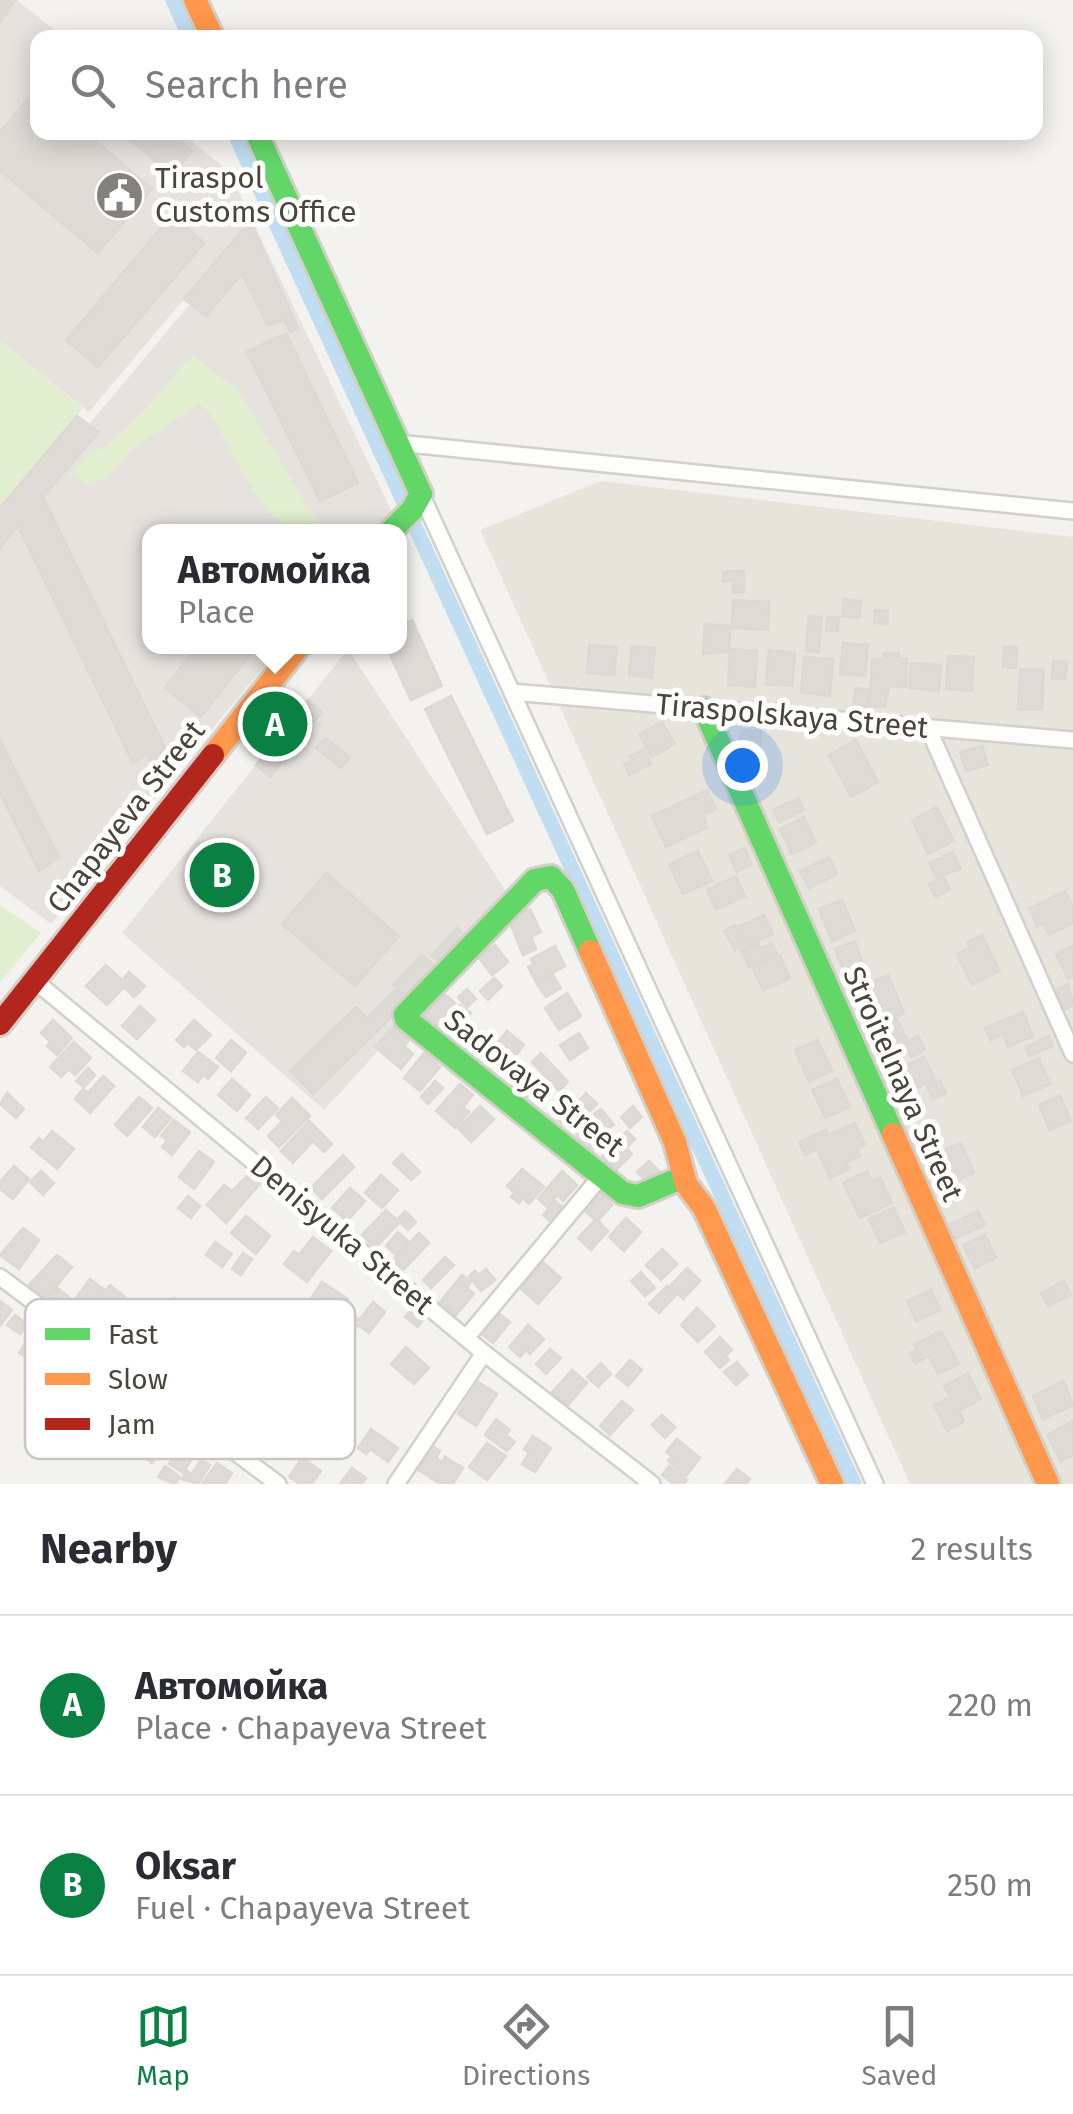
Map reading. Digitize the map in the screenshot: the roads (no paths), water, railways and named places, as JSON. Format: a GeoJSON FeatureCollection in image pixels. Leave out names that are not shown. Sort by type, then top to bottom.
{"type":"FeatureCollection","features":[{"type":"Feature","properties":{"kind":"street"},"geometry":{"type":"LineString","coordinates":[[196,0],[209,30]]}},
{"type":"Feature","properties":{"kind":"street"},"geometry":{"type":"LineString","coordinates":[[260,140],[398,443],[406,514],[512,692],[875,1484]]}},
{"type":"Feature","properties":{"kind":"street"},"geometry":{"type":"LineString","coordinates":[[398,443],[1073,511]]}},
{"type":"Feature","properties":{"kind":"street","name":"Chapayeva Street"},"geometry":{"type":"LineString","coordinates":[[0,1024],[293,654]]}},
{"type":"Feature","properties":{"kind":"street","name":"Tiraspolskaya Street"},"geometry":{"type":"LineString","coordinates":[[512,692],[1073,740]]}},
{"type":"Feature","properties":{"kind":"street","name":"Stroitelnaya Street"},"geometry":{"type":"LineString","coordinates":[[704,708],[1048,1484]]}},
{"type":"Feature","properties":{"kind":"street"},"geometry":{"type":"LineString","coordinates":[[928,728],[1073,1054]]}},
{"type":"Feature","properties":{"kind":"street","name":"Sadovaya Street"},"geometry":{"type":"LineString","coordinates":[[681,1178],[638,1196],[623,1193],[406,1019],[405,1015],[543,876],[557,881],[563,890],[674,1142],[681,1178],[689,1194],[704,1208],[832,1484]]}},
{"type":"Feature","properties":{"kind":"street","name":"Denisyuka Street"},"geometry":{"type":"LineString","coordinates":[[35,981],[484,1353],[652,1484]]}},
{"type":"Feature","properties":{"kind":"street"},"geometry":{"type":"LineString","coordinates":[[466,1338],[602,1174]]}},
{"type":"Feature","properties":{"kind":"street"},"geometry":{"type":"LineString","coordinates":[[0,1277],[30,1299]]}},
{"type":"Feature","properties":{"kind":"street"},"geometry":{"type":"LineString","coordinates":[[396,1484],[484,1353]]}},
{"type":"Feature","properties":{"kind":"street"},"geometry":{"type":"LineString","coordinates":[[244,1459],[278,1484]]}},
{"type":"Feature","properties":{"kind":"waterway"},"geometry":{"type":"LineString","coordinates":[[173,0],[186,30]]}},
{"type":"Feature","properties":{"kind":"waterway"},"geometry":{"type":"LineString","coordinates":[[238,140],[854,1484]]}},
{"type":"Feature","properties":{"kind":"place","name":"Tiraspol Customs Office"},"geometry":{"type":"Point","coordinates":[120,195]}},
{"type":"Feature","properties":{"kind":"place","name":"Автомойка"},"geometry":{"type":"Point","coordinates":[275,724]}},
{"type":"Feature","properties":{"kind":"place","name":"Oksar"},"geometry":{"type":"Point","coordinates":[222,875]}}]}
